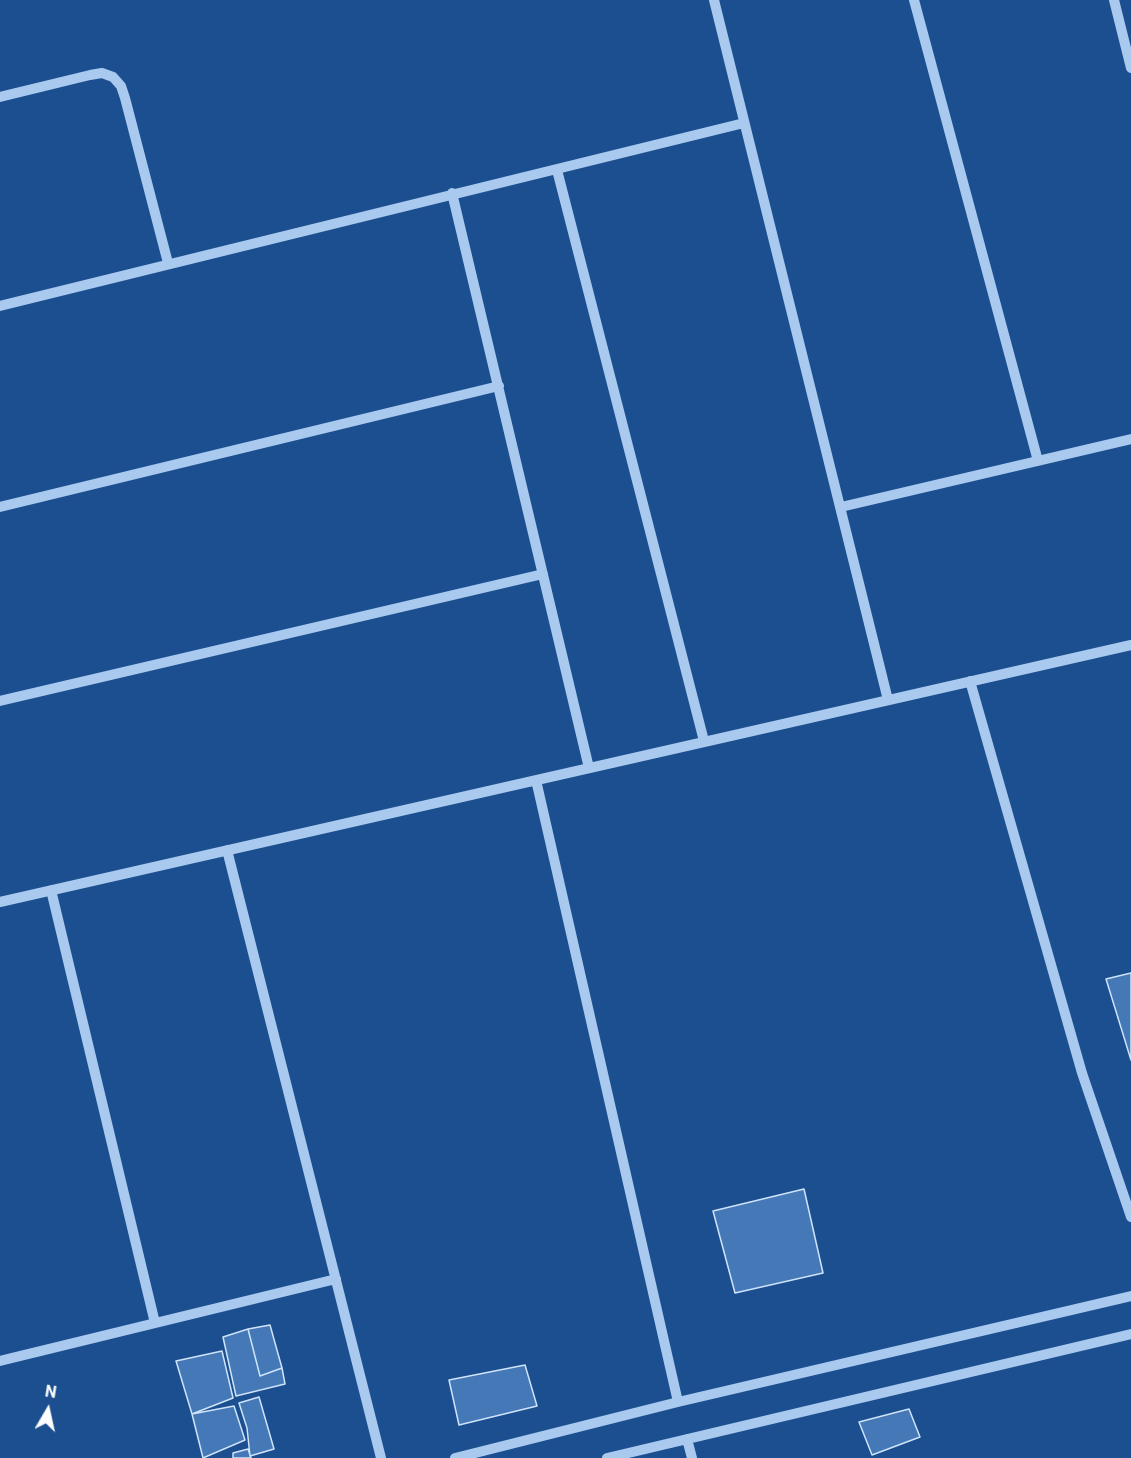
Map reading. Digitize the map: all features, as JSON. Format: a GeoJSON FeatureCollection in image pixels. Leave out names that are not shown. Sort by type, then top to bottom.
{"type":"FeatureCollection","features":[{"type":"Feature","properties":{"kind":"street"},"geometry":{"type":"LineString","coordinates":[[714,0],[888,700]]}},
{"type":"Feature","properties":{"kind":"street"},"geometry":{"type":"LineString","coordinates":[[914,0],[1038,461]]}},
{"type":"Feature","properties":{"kind":"street"},"geometry":{"type":"LineString","coordinates":[[1114,0],[1131,68]]}},
{"type":"Feature","properties":{"kind":"street"},"geometry":{"type":"LineString","coordinates":[[0,97],[90,75],[102,73],[113,77],[121,86],[168,263]]}},
{"type":"Feature","properties":{"kind":"street"},"geometry":{"type":"LineString","coordinates":[[0,306],[744,123]]}},
{"type":"Feature","properties":{"kind":"street"},"geometry":{"type":"LineString","coordinates":[[557,170],[704,741]]}},
{"type":"Feature","properties":{"kind":"street"},"geometry":{"type":"LineString","coordinates":[[452,193],[589,768]]}},
{"type":"Feature","properties":{"kind":"street"},"geometry":{"type":"LineString","coordinates":[[0,507],[499,386]]}},
{"type":"Feature","properties":{"kind":"street"},"geometry":{"type":"LineString","coordinates":[[841,507],[1131,439]]}},
{"type":"Feature","properties":{"kind":"street"},"geometry":{"type":"LineString","coordinates":[[0,701],[543,573]]}},
{"type":"Feature","properties":{"kind":"street"},"geometry":{"type":"LineString","coordinates":[[0,902],[1131,645]]}},
{"type":"Feature","properties":{"kind":"street"},"geometry":{"type":"LineString","coordinates":[[970,681],[1082,1073],[1131,1217]]}},
{"type":"Feature","properties":{"kind":"street"},"geometry":{"type":"LineString","coordinates":[[536,780],[678,1402]]}},
{"type":"Feature","properties":{"kind":"street"},"geometry":{"type":"LineString","coordinates":[[228,850],[381,1458]]}},
{"type":"Feature","properties":{"kind":"street"},"geometry":{"type":"LineString","coordinates":[[51,890],[155,1323]]}},
{"type":"Feature","properties":{"kind":"street"},"geometry":{"type":"LineString","coordinates":[[0,1361],[336,1279]]}},
{"type":"Feature","properties":{"kind":"street"},"geometry":{"type":"LineString","coordinates":[[455,1458],[678,1402],[1131,1298]]}},
{"type":"Feature","properties":{"kind":"street"},"geometry":{"type":"LineString","coordinates":[[607,1458],[1131,1334]]}},
{"type":"Feature","properties":{"kind":"street"},"geometry":{"type":"LineString","coordinates":[[687,1439],[692,1458]]}},
{"type":"Feature","properties":{"kind":"building"},"geometry":{"type":"Polygon","coordinates":[[[1131,973],[1131,1060],[1106,979],[1131,973]]]}},
{"type":"Feature","properties":{"kind":"building"},"geometry":{"type":"Polygon","coordinates":[[[804,1189],[823,1273],[735,1293],[713,1211],[804,1189]]]}},
{"type":"Feature","properties":{"kind":"building"},"geometry":{"type":"Polygon","coordinates":[[[270,1325],[282,1368],[260,1376],[248,1329],[270,1325]]]}},
{"type":"Feature","properties":{"kind":"building"},"geometry":{"type":"Polygon","coordinates":[[[248,1329],[260,1376],[282,1368],[285,1384],[236,1396],[223,1337],[248,1329]]]}},
{"type":"Feature","properties":{"kind":"building"},"geometry":{"type":"Polygon","coordinates":[[[222,1351],[233,1398],[192,1414],[176,1361],[222,1351]]]}},
{"type":"Feature","properties":{"kind":"building"},"geometry":{"type":"Polygon","coordinates":[[[525,1365],[537,1406],[459,1425],[449,1380],[525,1365]]]}},
{"type":"Feature","properties":{"kind":"building"},"geometry":{"type":"Polygon","coordinates":[[[259,1397],[274,1449],[250,1456],[247,1428],[239,1403],[259,1397]]]}},
{"type":"Feature","properties":{"kind":"building"},"geometry":{"type":"Polygon","coordinates":[[[234,1406],[245,1440],[203,1458],[192,1414],[234,1406]]]}},
{"type":"Feature","properties":{"kind":"building"},"geometry":{"type":"Polygon","coordinates":[[[909,1409],[920,1437],[872,1455],[859,1422],[909,1409]]]}},
{"type":"Feature","properties":{"kind":"building"},"geometry":{"type":"Polygon","coordinates":[[[248,1449],[251,1458],[233,1458],[233,1453],[248,1449]]]}}]}
